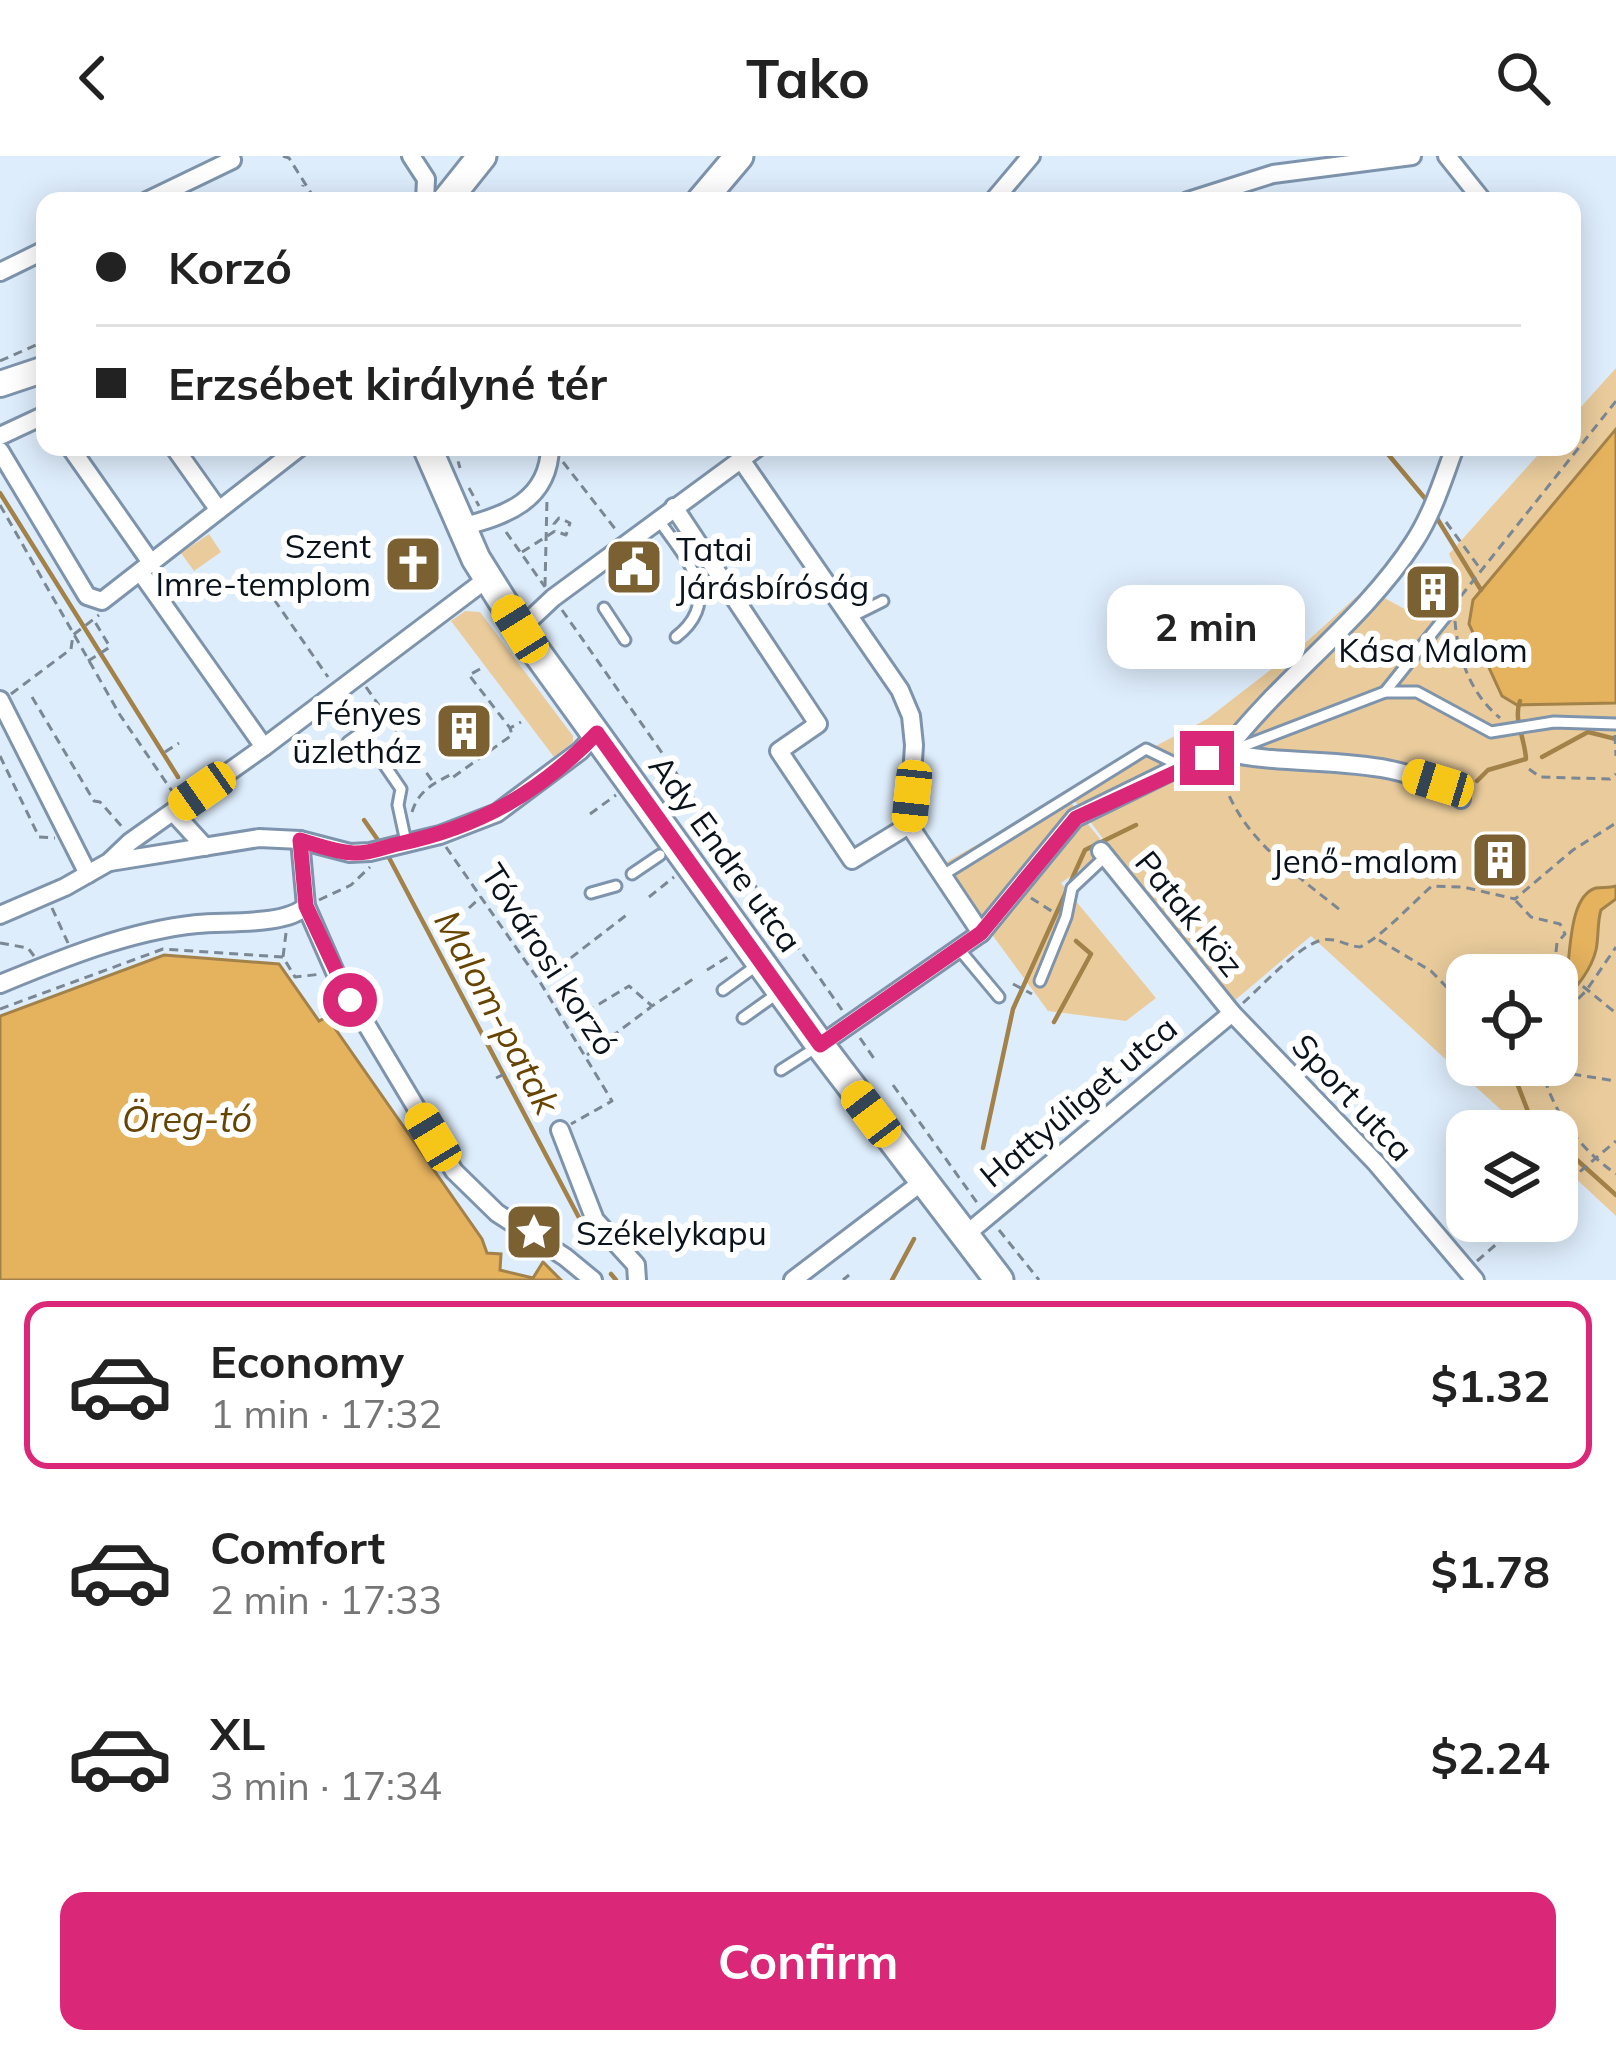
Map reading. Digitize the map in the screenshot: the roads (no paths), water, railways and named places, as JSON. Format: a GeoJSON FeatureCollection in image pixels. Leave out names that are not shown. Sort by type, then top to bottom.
{"type":"FeatureCollection","features":[{"type":"Feature","properties":{"kind":"main road"},"geometry":{"type":"LineString","coordinates":[[709,192],[739,156]]}},
{"type":"Feature","properties":{"kind":"main road"},"geometry":{"type":"LineString","coordinates":[[439,192],[480,159]]}},
{"type":"Feature","properties":{"kind":"main road"},"geometry":{"type":"LineString","coordinates":[[0,384],[36,372]]}},
{"type":"Feature","properties":{"kind":"main road","name":"Ady Endre utca"},"geometry":{"type":"LineString","coordinates":[[431,456],[460,527],[520,629],[964,1236],[984,1275]]}},
{"type":"Feature","properties":{"kind":"street"},"geometry":{"type":"LineString","coordinates":[[166,192],[232,160],[229,156]]}},
{"type":"Feature","properties":{"kind":"street"},"geometry":{"type":"LineString","coordinates":[[411,156],[435,192]]}},
{"type":"Feature","properties":{"kind":"street"},"geometry":{"type":"LineString","coordinates":[[1001,192],[1031,156]]}},
{"type":"Feature","properties":{"kind":"street"},"geometry":{"type":"LineString","coordinates":[[1216,192],[1273,174],[1412,156]]}},
{"type":"Feature","properties":{"kind":"street"},"geometry":{"type":"LineString","coordinates":[[1448,156],[1476,192]]}},
{"type":"Feature","properties":{"kind":"street"},"geometry":{"type":"LineString","coordinates":[[0,272],[36,254]]}},
{"type":"Feature","properties":{"kind":"street"},"geometry":{"type":"LineString","coordinates":[[0,436],[36,419]]}},
{"type":"Feature","properties":{"kind":"street"},"geometry":{"type":"LineString","coordinates":[[0,451],[88,596],[102,601],[288,456]]}},
{"type":"Feature","properties":{"kind":"street"},"geometry":{"type":"LineString","coordinates":[[76,456],[264,747]]}},
{"type":"Feature","properties":{"kind":"street"},"geometry":{"type":"LineString","coordinates":[[180,456],[218,509]]}},
{"type":"Feature","properties":{"kind":"street"},"geometry":{"type":"LineString","coordinates":[[460,527],[500,521],[513,512],[534,494],[555,456]]}},
{"type":"Feature","properties":{"kind":"street"},"geometry":{"type":"LineString","coordinates":[[520,629],[549,593],[588,582],[666,513],[748,456]]}},
{"type":"Feature","properties":{"kind":"street"},"geometry":{"type":"LineString","coordinates":[[1220,753],[1324,649],[1413,544],[1434,506],[1452,456]]}},
{"type":"Feature","properties":{"kind":"street"},"geometry":{"type":"LineString","coordinates":[[742,461],[900,690],[911,716],[914,745],[909,825],[981,933]]}},
{"type":"Feature","properties":{"kind":"street"},"geometry":{"type":"LineString","coordinates":[[666,513],[818,724],[779,751],[852,860],[909,825]]}},
{"type":"Feature","properties":{"kind":"street"},"geometry":{"type":"LineString","coordinates":[[0,915],[109,862],[174,803],[264,747],[488,578]]}},
{"type":"Feature","properties":{"kind":"street"},"geometry":{"type":"LineString","coordinates":[[0,701],[88,874]]}},
{"type":"Feature","properties":{"kind":"street"},"geometry":{"type":"LineString","coordinates":[[109,862],[259,838],[300,840],[350,853],[469,826],[497,813],[597,733]]}},
{"type":"Feature","properties":{"kind":"street"},"geometry":{"type":"LineString","coordinates":[[820,1045],[847,1017],[981,933],[1076,818],[1181,766],[1220,753],[1383,766],[1438,783],[1461,799]]}},
{"type":"Feature","properties":{"kind":"street"},"geometry":{"type":"LineString","coordinates":[[174,803],[205,847]]}},
{"type":"Feature","properties":{"kind":"street"},"geometry":{"type":"LineString","coordinates":[[300,840],[306,906],[335,972],[464,1184],[592,1280]]}},
{"type":"Feature","properties":{"kind":"street","name":"Patak köz"},"geometry":{"type":"LineString","coordinates":[[1104,854],[1232,1013]]}},
{"type":"Feature","properties":{"kind":"street"},"geometry":{"type":"LineString","coordinates":[[0,984],[162,930],[287,917],[306,906]]}},
{"type":"Feature","properties":{"kind":"street","name":"Hattyúliget utca"},"geometry":{"type":"LineString","coordinates":[[964,1236],[1232,1013]]}},
{"type":"Feature","properties":{"kind":"street","name":"Sport utca"},"geometry":{"type":"LineString","coordinates":[[1232,1013],[1376,1163],[1470,1275]]}},
{"type":"Feature","properties":{"kind":"street"},"geometry":{"type":"LineString","coordinates":[[560,1130],[595,1220],[636,1265],[636,1280],[624,1279]]}},
{"type":"Feature","properties":{"kind":"street"},"geometry":{"type":"LineString","coordinates":[[793,1280],[922,1182]]}},
{"type":"Feature","properties":{"kind":"lane"},"geometry":{"type":"LineString","coordinates":[[666,513],[695,572],[700,594],[697,614],[676,637]]}},
{"type":"Feature","properties":{"kind":"lane"},"geometry":{"type":"LineString","coordinates":[[851,617],[883,601]]}},
{"type":"Feature","properties":{"kind":"lane"},"geometry":{"type":"LineString","coordinates":[[1385,692],[1454,606]]}},
{"type":"Feature","properties":{"kind":"lane"},"geometry":{"type":"LineString","coordinates":[[604,608],[625,640]]}},
{"type":"Feature","properties":{"kind":"lane"},"geometry":{"type":"LineString","coordinates":[[1220,753],[1385,692],[1417,692],[1491,733],[1554,722],[1616,728]]}},
{"type":"Feature","properties":{"kind":"lane"},"geometry":{"type":"LineString","coordinates":[[348,742],[362,732],[401,789],[392,846]]}},
{"type":"Feature","properties":{"kind":"lane"},"geometry":{"type":"LineString","coordinates":[[943,875],[1145,749],[1181,766]]}},
{"type":"Feature","properties":{"kind":"lane"},"geometry":{"type":"LineString","coordinates":[[1061,802],[1076,818]]}},
{"type":"Feature","properties":{"kind":"lane"},"geometry":{"type":"LineString","coordinates":[[1040,981],[1072,888],[1104,854]]}},
{"type":"Feature","properties":{"kind":"lane"},"geometry":{"type":"LineString","coordinates":[[632,874],[660,855]]}},
{"type":"Feature","properties":{"kind":"lane"},"geometry":{"type":"LineString","coordinates":[[591,893],[616,886]]}},
{"type":"Feature","properties":{"kind":"lane"},"geometry":{"type":"LineString","coordinates":[[959,950],[999,997]]}},
{"type":"Feature","properties":{"kind":"lane"},"geometry":{"type":"LineString","coordinates":[[723,990],[754,955]]}},
{"type":"Feature","properties":{"kind":"lane"},"geometry":{"type":"LineString","coordinates":[[743,1018],[781,991]]}},
{"type":"Feature","properties":{"kind":"lane"},"geometry":{"type":"LineString","coordinates":[[782,1070],[820,1045]]}},
{"type":"Feature","properties":{"kind":"water"},"geometry":{"type":"Polygon","coordinates":[[[1616,429],[1616,703],[1517,705],[1502,696],[1469,624],[1473,600],[1616,429]]]}},
{"type":"Feature","properties":{"kind":"water"},"geometry":{"type":"Polygon","coordinates":[[[1616,886],[1616,899],[1601,910],[1596,950],[1578,984],[1578,954],[1569,954],[1572,928],[1580,902],[1596,888],[1616,886]]]}},
{"type":"Feature","properties":{"kind":"water","name":"Öreg-tó"},"geometry":{"type":"Polygon","coordinates":[[[164,955],[279,964],[319,1021],[327,1017],[482,1239],[487,1253],[501,1254],[500,1270],[533,1278],[543,1262],[561,1280],[0,1280],[0,1016],[164,955]]]}},
{"type":"Feature","properties":{"kind":"waterway"},"geometry":{"type":"LineString","coordinates":[[1390,456],[1428,502]]}},
{"type":"Feature","properties":{"kind":"waterway","name":"Malom-patak"},"geometry":{"type":"LineString","coordinates":[[0,493],[178,777]]}},
{"type":"Feature","properties":{"kind":"waterway"},"geometry":{"type":"LineString","coordinates":[[1435,515],[1481,590]]}},
{"type":"Feature","properties":{"kind":"waterway","name":"Malom-patak"},"geometry":{"type":"LineString","coordinates":[[1477,781],[1488,770],[1526,759],[1520,701]]}},
{"type":"Feature","properties":{"kind":"waterway"},"geometry":{"type":"LineString","coordinates":[[1542,757],[1588,732],[1616,739]]}},
{"type":"Feature","properties":{"kind":"waterway","name":"Malom-patak"},"geometry":{"type":"LineString","coordinates":[[364,820],[380,843]]}},
{"type":"Feature","properties":{"kind":"waterway","name":"Malom-patak"},"geometry":{"type":"LineString","coordinates":[[983,1148],[1013,1009],[1085,850],[1136,825]]}},
{"type":"Feature","properties":{"kind":"waterway","name":"Malom-patak"},"geometry":{"type":"LineString","coordinates":[[386,852],[585,1229]]}},
{"type":"Feature","properties":{"kind":"waterway"},"geometry":{"type":"LineString","coordinates":[[1054,1022],[1091,954],[1076,941]]}},
{"type":"Feature","properties":{"kind":"waterway"},"geometry":{"type":"LineString","coordinates":[[1518,1086],[1527,1110]]}},
{"type":"Feature","properties":{"kind":"waterway"},"geometry":{"type":"LineString","coordinates":[[1578,1161],[1616,1195]]}},
{"type":"Feature","properties":{"kind":"waterway","name":"Malom-patak"},"geometry":{"type":"LineString","coordinates":[[892,1280],[914,1239]]}},
{"type":"Feature","properties":{"kind":"waterway","name":"Malom-patak"},"geometry":{"type":"LineString","coordinates":[[611,1274],[616,1280]]}},
{"type":"Feature","properties":{"kind":"place","name":"Szent Imre-templom"},"geometry":{"type":"Point","coordinates":[413,564]}},
{"type":"Feature","properties":{"kind":"place","name":"Tatai Járásbíróság"},"geometry":{"type":"Point","coordinates":[634,567]}},
{"type":"Feature","properties":{"kind":"place","name":"Kása Malom"},"geometry":{"type":"Point","coordinates":[1433,592]}},
{"type":"Feature","properties":{"kind":"place","name":"Fényes üzletház"},"geometry":{"type":"Point","coordinates":[464,731]}},
{"type":"Feature","properties":{"kind":"place","name":"Jenő-malom"},"geometry":{"type":"Point","coordinates":[1500,860]}},
{"type":"Feature","properties":{"kind":"place","name":"Székelykapu"},"geometry":{"type":"Point","coordinates":[534,1232]}}]}
